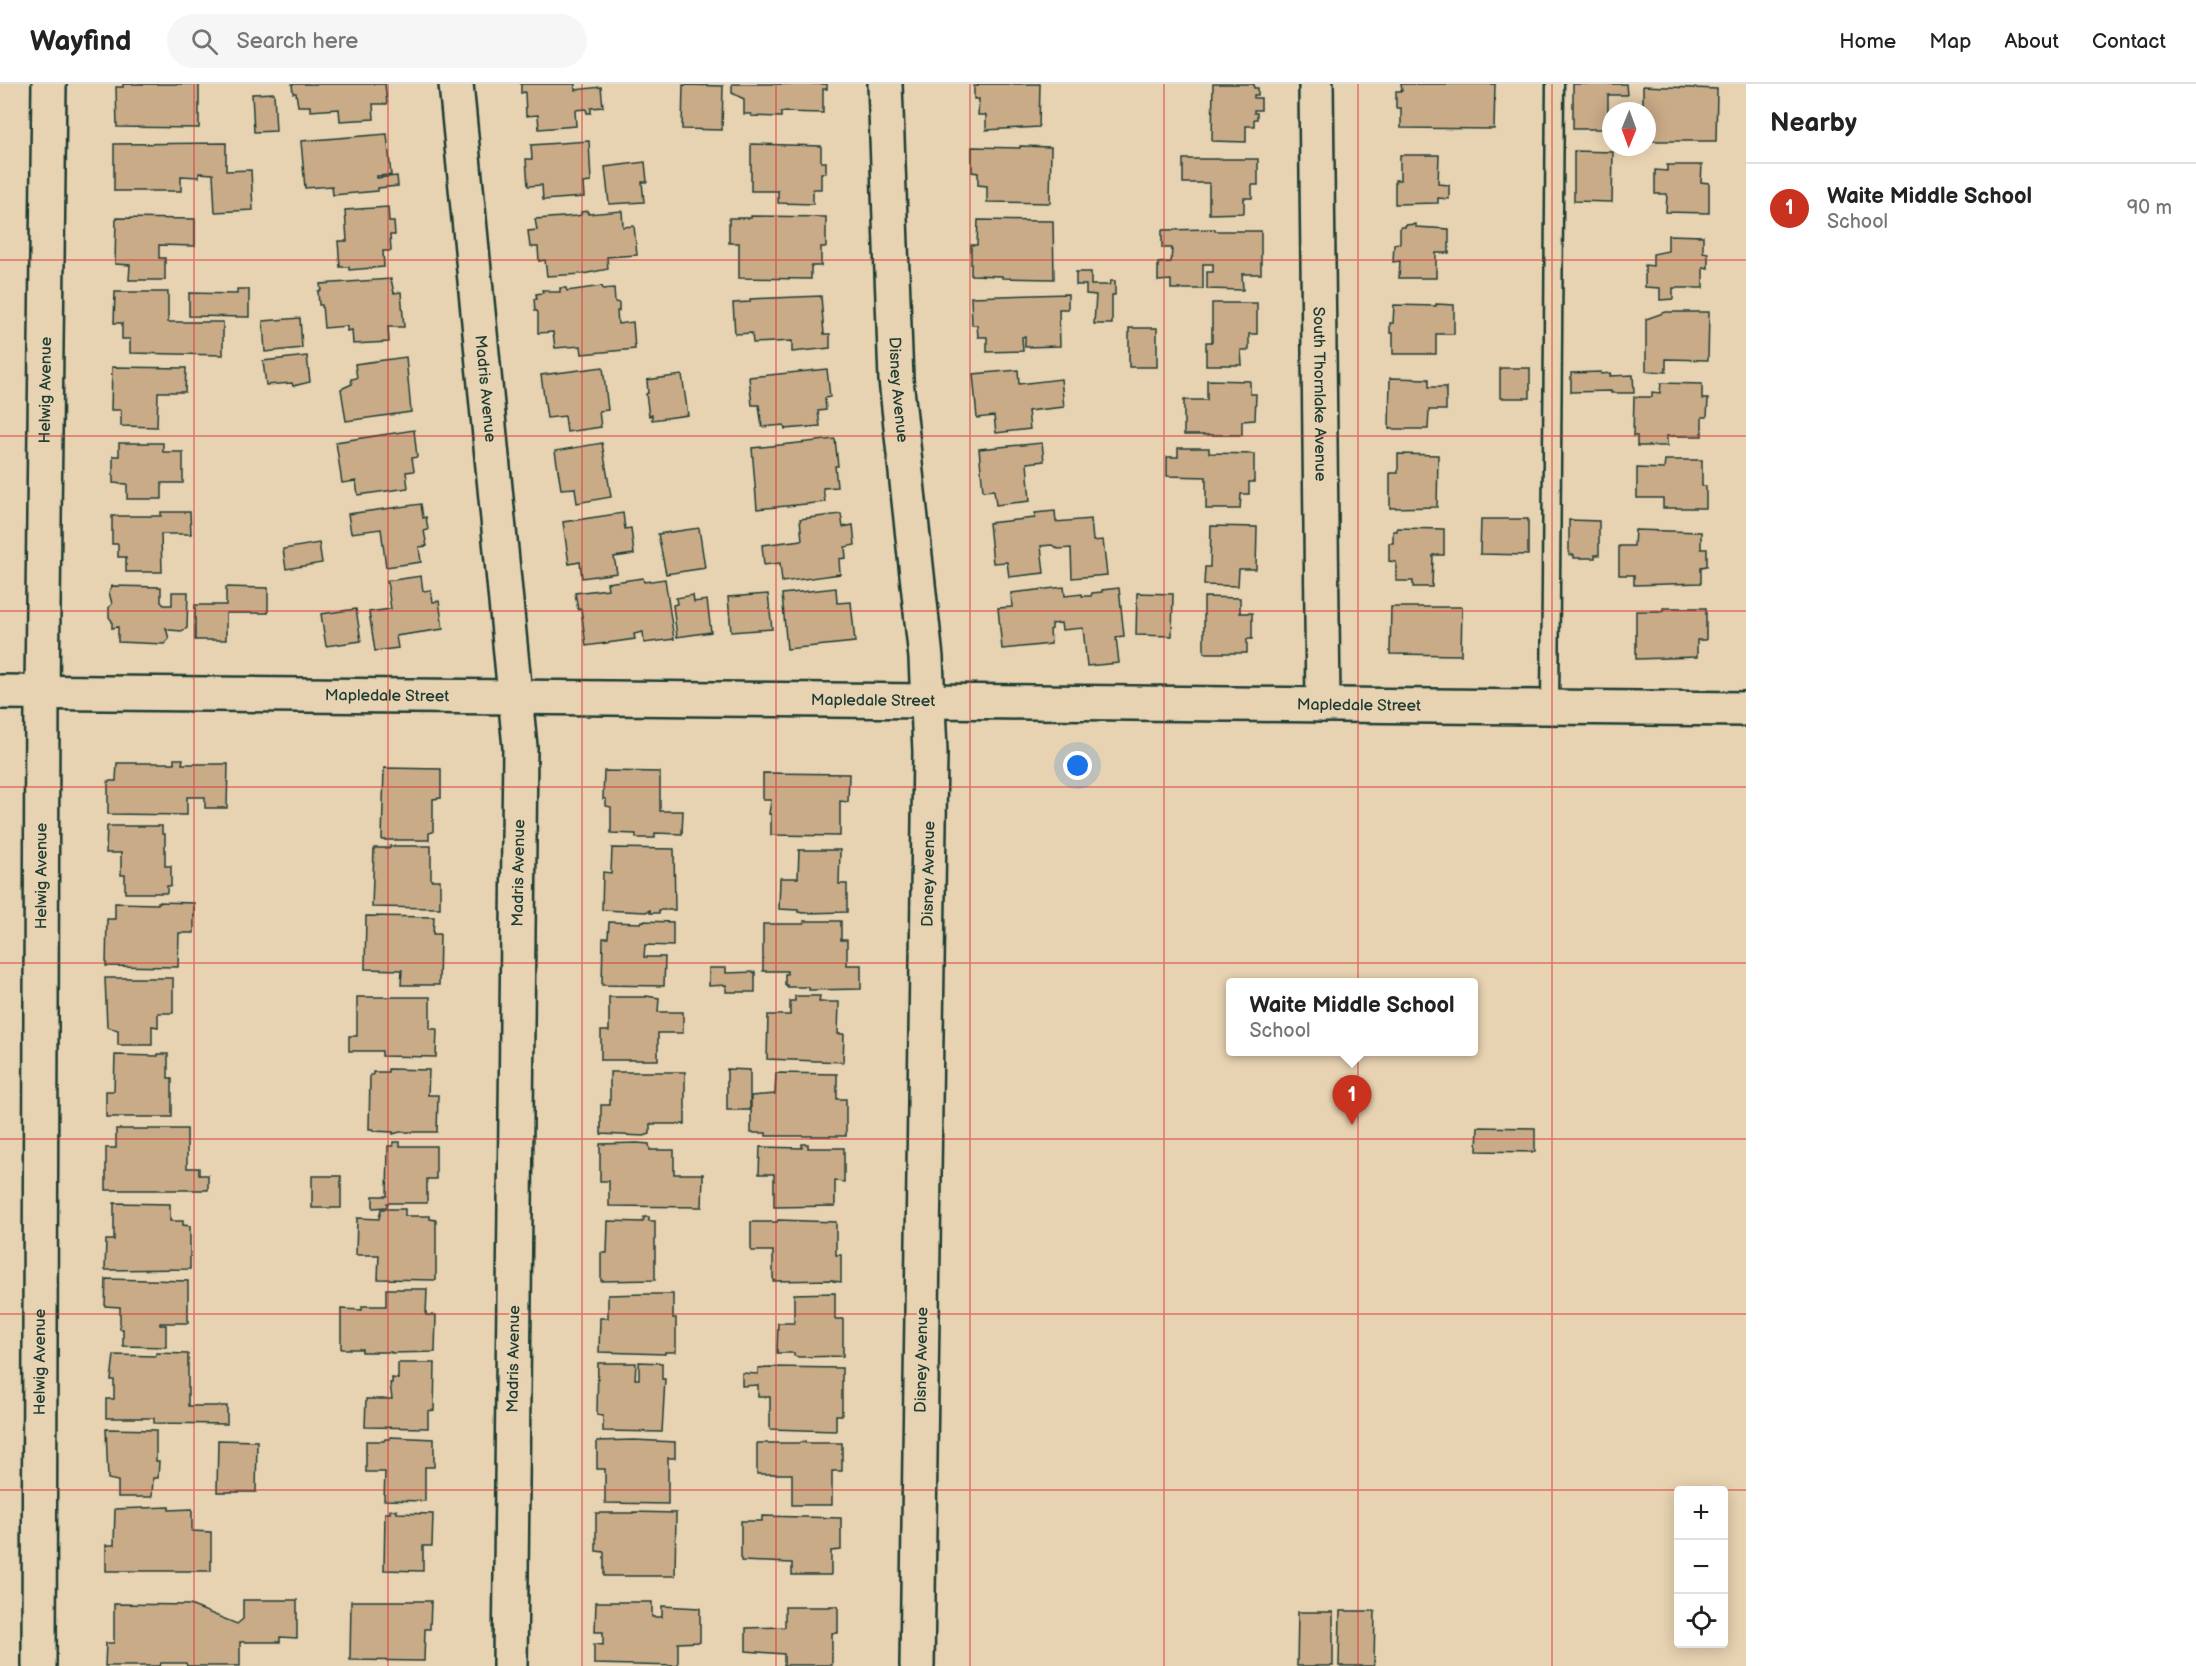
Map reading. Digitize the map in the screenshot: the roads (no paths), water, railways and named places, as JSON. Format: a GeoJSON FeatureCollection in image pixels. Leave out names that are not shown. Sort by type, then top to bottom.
{"type":"FeatureCollection","features":[{"type":"Feature","properties":{"kind":"street","name":"Helwig Avenue"},"geometry":{"type":"LineString","coordinates":[[39,1666],[42,692],[49,84]]}},
{"type":"Feature","properties":{"kind":"street","name":"Madris Avenue"},"geometry":{"type":"LineString","coordinates":[[456,84],[520,747],[510,1666]]}},
{"type":"Feature","properties":{"kind":"street","name":"Disney Avenue"},"geometry":{"type":"LineString","coordinates":[[885,84],[896,380],[929,700],[930,765],[917,1666]]}},
{"type":"Feature","properties":{"kind":"street","name":"South Thornlake Avenue"},"geometry":{"type":"LineString","coordinates":[[1316,84],[1323,705]]}},
{"type":"Feature","properties":{"kind":"street","name":"Mapledale Street"},"geometry":{"type":"LineString","coordinates":[[0,692],[1746,709]]}},
{"type":"Feature","properties":{"kind":"lane"},"geometry":{"type":"LineString","coordinates":[[1550,707],[1555,84]]}},
{"type":"Feature","properties":{"kind":"place","name":"Waite Middle School"},"geometry":{"type":"Point","coordinates":[1352,1125]}}]}
